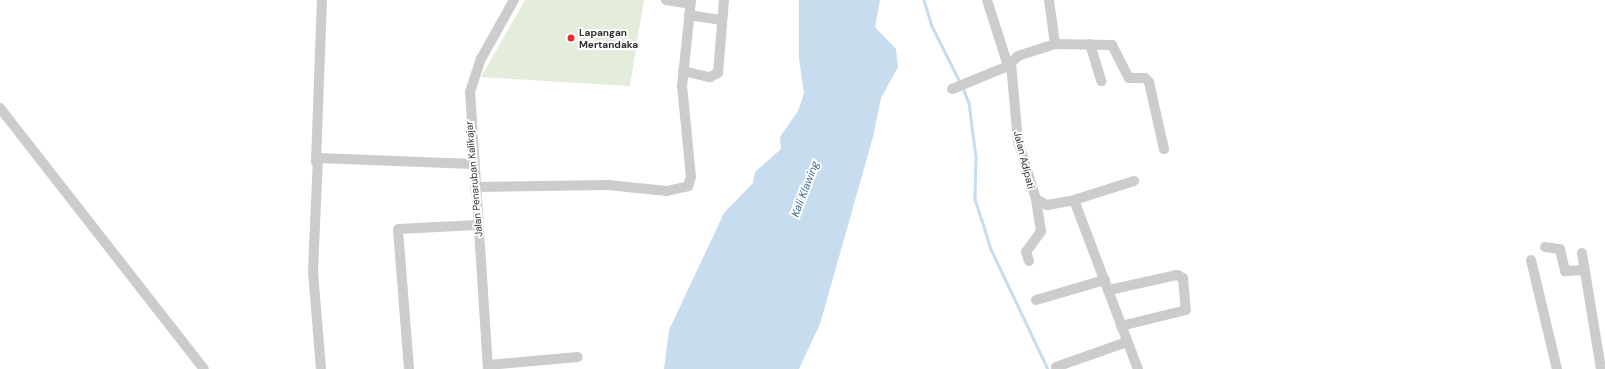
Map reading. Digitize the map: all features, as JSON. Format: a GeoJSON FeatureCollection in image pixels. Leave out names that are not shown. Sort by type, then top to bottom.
{"type":"FeatureCollection","features":[{"type":"Feature","properties":{"kind":"street"},"geometry":{"type":"LineString","coordinates":[[321,369],[313,271],[322,0]]}},
{"type":"Feature","properties":{"kind":"street","name":"Jalan Penaruban Kalikajar"},"geometry":{"type":"LineString","coordinates":[[488,367],[469,115],[472,80],[514,0]]}},
{"type":"Feature","properties":{"kind":"street"},"geometry":{"type":"LineString","coordinates":[[475,186],[608,186],[667,191],[688,186],[691,178],[683,71],[690,2],[666,0]]}},
{"type":"Feature","properties":{"kind":"street"},"geometry":{"type":"LineString","coordinates":[[683,71],[710,77],[718,73],[724,0]]}},
{"type":"Feature","properties":{"kind":"street","name":"Jalan Adipati"},"geometry":{"type":"LineString","coordinates":[[987,0],[1009,67],[1018,140],[1036,199],[1047,205],[1074,200],[1134,181]]}},
{"type":"Feature","properties":{"kind":"street"},"geometry":{"type":"LineString","coordinates":[[1049,0],[1055,44]]}},
{"type":"Feature","properties":{"kind":"street"},"geometry":{"type":"LineString","coordinates":[[689,15],[722,20]]}},
{"type":"Feature","properties":{"kind":"street"},"geometry":{"type":"LineString","coordinates":[[952,89],[1009,67],[1018,56],[1055,44],[1112,45],[1129,78],[1147,79],[1164,149]]}},
{"type":"Feature","properties":{"kind":"street"},"geometry":{"type":"LineString","coordinates":[[1090,44],[1101,81]]}},
{"type":"Feature","properties":{"kind":"street"},"geometry":{"type":"LineString","coordinates":[[0,108],[204,369]]}},
{"type":"Feature","properties":{"kind":"street"},"geometry":{"type":"LineString","coordinates":[[316,162],[325,155],[473,164]]}},
{"type":"Feature","properties":{"kind":"street"},"geometry":{"type":"LineString","coordinates":[[1029,261],[1026,252],[1041,231],[1036,199]]}},
{"type":"Feature","properties":{"kind":"street"},"geometry":{"type":"LineString","coordinates":[[1074,200],[1106,280],[1121,326],[1138,369]]}},
{"type":"Feature","properties":{"kind":"street"},"geometry":{"type":"LineString","coordinates":[[410,369],[397,233],[404,228],[478,225]]}},
{"type":"Feature","properties":{"kind":"street"},"geometry":{"type":"LineString","coordinates":[[1546,247],[1560,249],[1565,271],[1584,270]]}},
{"type":"Feature","properties":{"kind":"street"},"geometry":{"type":"LineString","coordinates":[[1582,253],[1601,369]]}},
{"type":"Feature","properties":{"kind":"street"},"geometry":{"type":"LineString","coordinates":[[1531,260],[1557,369]]}},
{"type":"Feature","properties":{"kind":"street"},"geometry":{"type":"LineString","coordinates":[[1109,290],[1177,275],[1182,278],[1188,309],[1121,326]]}},
{"type":"Feature","properties":{"kind":"street"},"geometry":{"type":"LineString","coordinates":[[1036,300],[1106,280]]}},
{"type":"Feature","properties":{"kind":"street"},"geometry":{"type":"LineString","coordinates":[[1056,367],[1127,342]]}},
{"type":"Feature","properties":{"kind":"street"},"geometry":{"type":"LineString","coordinates":[[488,367],[557,364],[578,357]]}},
{"type":"Feature","properties":{"kind":"green space","name":"Lapangan Mertandaka"},"geometry":{"type":"Polygon","coordinates":[[[525,0],[644,0],[630,86],[481,77],[525,0]]]}},
{"type":"Feature","properties":{"kind":"water","name":"Kali Klawing"},"geometry":{"type":"Polygon","coordinates":[[[799,0],[880,0],[875,27],[896,49],[898,67],[881,98],[873,137],[820,324],[799,369],[664,369],[669,330],[724,213],[753,183],[755,172],[781,149],[780,137],[798,111],[804,93],[799,59],[799,0]]]}},
{"type":"Feature","properties":{"kind":"waterway"},"geometry":{"type":"LineString","coordinates":[[924,0],[932,26],[961,84]]}},
{"type":"Feature","properties":{"kind":"waterway"},"geometry":{"type":"LineString","coordinates":[[963,88],[969,103],[976,157],[975,199],[990,247],[1048,369]]}},
{"type":"Feature","properties":{"kind":"place","name":"Lapangan Mertandaka"},"geometry":{"type":"Point","coordinates":[571,38]}}]}
